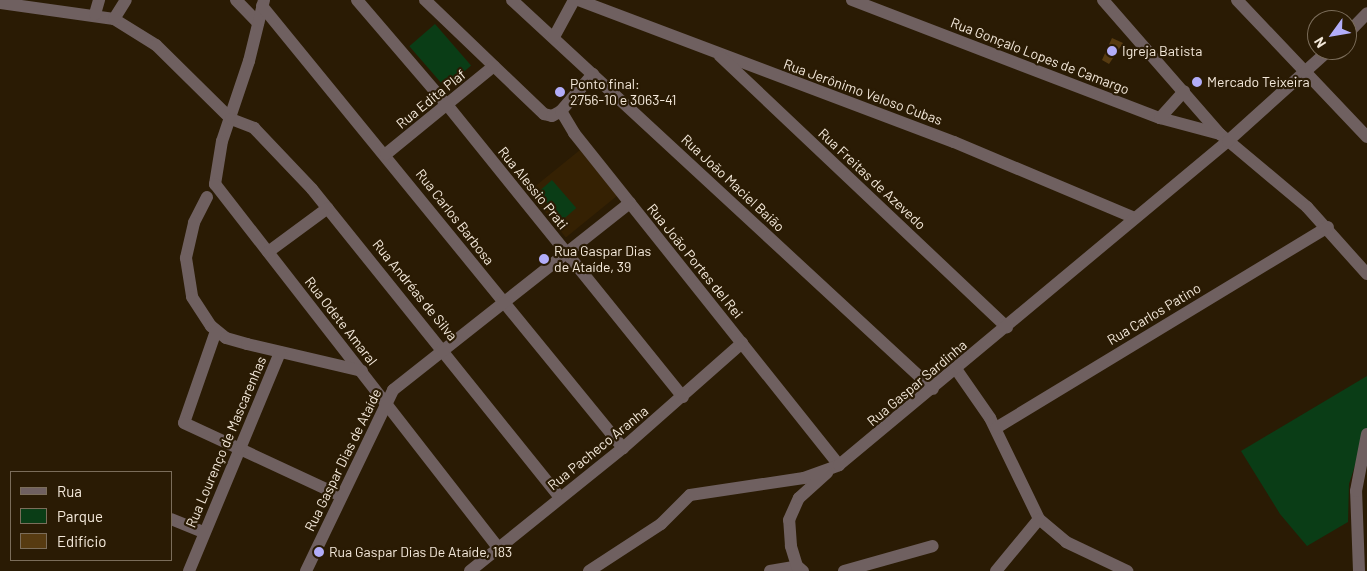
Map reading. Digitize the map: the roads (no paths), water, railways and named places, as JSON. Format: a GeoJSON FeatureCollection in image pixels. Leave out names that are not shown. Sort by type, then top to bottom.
{"type":"FeatureCollection","features":[{"type":"Feature","properties":{"kind":"street"},"geometry":{"type":"LineString","coordinates":[[95,14],[99,0]]}},
{"type":"Feature","properties":{"kind":"street"},"geometry":{"type":"LineString","coordinates":[[114,19],[126,0]]}},
{"type":"Feature","properties":{"kind":"street"},"geometry":{"type":"LineString","coordinates":[[236,0],[258,23]]}},
{"type":"Feature","properties":{"kind":"street","name":"Rua Alessio Prati"},"geometry":{"type":"LineString","coordinates":[[357,0],[448,106],[683,397]]}},
{"type":"Feature","properties":{"kind":"street"},"geometry":{"type":"LineString","coordinates":[[425,0],[544,114],[552,116],[561,111],[593,74]]}},
{"type":"Feature","properties":{"kind":"street","name":"Rua João Maciel Baião"},"geometry":{"type":"LineString","coordinates":[[512,0],[933,388]]}},
{"type":"Feature","properties":{"kind":"street"},"geometry":{"type":"LineString","coordinates":[[554,37],[574,0]]}},
{"type":"Feature","properties":{"kind":"street","name":"Rua Jerônimo Veloso Cubas"},"geometry":{"type":"LineString","coordinates":[[578,0],[1057,183],[1136,218]]}},
{"type":"Feature","properties":{"kind":"street","name":"Rua Gonçalo Lopes de Camargo"},"geometry":{"type":"LineString","coordinates":[[852,0],[1160,118],[1224,138]]}},
{"type":"Feature","properties":{"kind":"street"},"geometry":{"type":"LineString","coordinates":[[1103,0],[1224,138],[1328,227],[1367,274]]}},
{"type":"Feature","properties":{"kind":"street"},"geometry":{"type":"LineString","coordinates":[[1236,0],[1367,137]]}},
{"type":"Feature","properties":{"kind":"street"},"geometry":{"type":"LineString","coordinates":[[0,3],[15,3],[95,14],[114,19],[156,45],[231,119],[263,3]]}},
{"type":"Feature","properties":{"kind":"street","name":"Rua Carlos Barbosa"},"geometry":{"type":"LineString","coordinates":[[263,3],[623,448]]}},
{"type":"Feature","properties":{"kind":"street"},"geometry":{"type":"LineString","coordinates":[[1357,23],[1367,12]]}},
{"type":"Feature","properties":{"kind":"street","name":"Rua Freitas de Azevedo"},"geometry":{"type":"LineString","coordinates":[[716,53],[1007,327]]}},
{"type":"Feature","properties":{"kind":"street","name":"Rua Gaspar Sardinha"},"geometry":{"type":"LineString","coordinates":[[589,571],[661,524],[690,495],[827,472],[839,465],[1007,327],[1136,218],[1224,138],[1319,60]]}},
{"type":"Feature","properties":{"kind":"street","name":"Rua Edita Plaf"},"geometry":{"type":"LineString","coordinates":[[386,154],[448,106],[494,66]]}},
{"type":"Feature","properties":{"kind":"street"},"geometry":{"type":"LineString","coordinates":[[1160,118],[1184,91]]}},
{"type":"Feature","properties":{"kind":"street","name":"Rua João Portes del Rei"},"geometry":{"type":"LineString","coordinates":[[561,111],[570,128],[839,465]]}},
{"type":"Feature","properties":{"kind":"street","name":"Rua Odete Amaral"},"geometry":{"type":"LineString","coordinates":[[231,119],[222,141],[215,184],[386,401],[498,548]]}},
{"type":"Feature","properties":{"kind":"street","name":"Rua Andréas de Silva"},"geometry":{"type":"LineString","coordinates":[[231,119],[254,128],[328,208],[443,349],[560,498]]}},
{"type":"Feature","properties":{"kind":"street"},"geometry":{"type":"LineString","coordinates":[[207,197],[190,233],[186,272],[192,297],[216,331],[226,338],[362,371]]}},
{"type":"Feature","properties":{"kind":"street","name":"Rua Gaspar Dias de Ataíde"},"geometry":{"type":"LineString","coordinates":[[306,571],[386,401],[403,381],[502,300],[630,203]]}},
{"type":"Feature","properties":{"kind":"street"},"geometry":{"type":"LineString","coordinates":[[268,252],[328,208]]}},
{"type":"Feature","properties":{"kind":"street","name":"Rua Carlos Patino"},"geometry":{"type":"LineString","coordinates":[[996,428],[1328,227]]}},
{"type":"Feature","properties":{"kind":"street"},"geometry":{"type":"LineString","coordinates":[[216,331],[183,419],[188,427],[341,496]]}},
{"type":"Feature","properties":{"kind":"street","name":"Rua Pacheco Aranha"},"geometry":{"type":"LineString","coordinates":[[470,571],[623,448],[742,343]]}},
{"type":"Feature","properties":{"kind":"street","name":"Rua Lourenço de Mascarenhas"},"geometry":{"type":"LineString","coordinates":[[189,571],[280,352]]}},
{"type":"Feature","properties":{"kind":"street"},"geometry":{"type":"LineString","coordinates":[[956,369],[996,428],[1039,519],[1066,542],[1127,571]]}},
{"type":"Feature","properties":{"kind":"street"},"geometry":{"type":"LineString","coordinates":[[1359,571],[1356,491],[1367,434]]}},
{"type":"Feature","properties":{"kind":"street"},"geometry":{"type":"LineString","coordinates":[[770,571],[800,569],[789,536],[790,516],[799,498],[827,472]]}},
{"type":"Feature","properties":{"kind":"street"},"geometry":{"type":"LineString","coordinates":[[172,519],[204,532]]}},
{"type":"Feature","properties":{"kind":"street"},"geometry":{"type":"LineString","coordinates":[[996,571],[1039,519]]}},
{"type":"Feature","properties":{"kind":"street"},"geometry":{"type":"LineString","coordinates":[[844,571],[933,546]]}},
{"type":"Feature","properties":{"kind":"place","name":"Igreja Batista"},"geometry":{"type":"Point","coordinates":[1112,51]}},
{"type":"Feature","properties":{"kind":"place","name":"Mercado Teixeira"},"geometry":{"type":"Point","coordinates":[1197,82]}},
{"type":"Feature","properties":{"kind":"place","name":"Ponto final: 2756-10 e 3063-41"},"geometry":{"type":"Point","coordinates":[560,92]}},
{"type":"Feature","properties":{"kind":"place","name":"Rua Gaspar Dias de Ataíde, 39"},"geometry":{"type":"Point","coordinates":[544,259]}},
{"type":"Feature","properties":{"kind":"place","name":"Rua Gaspar Dias De Ataíde, 183"},"geometry":{"type":"Point","coordinates":[319,552]}}]}
